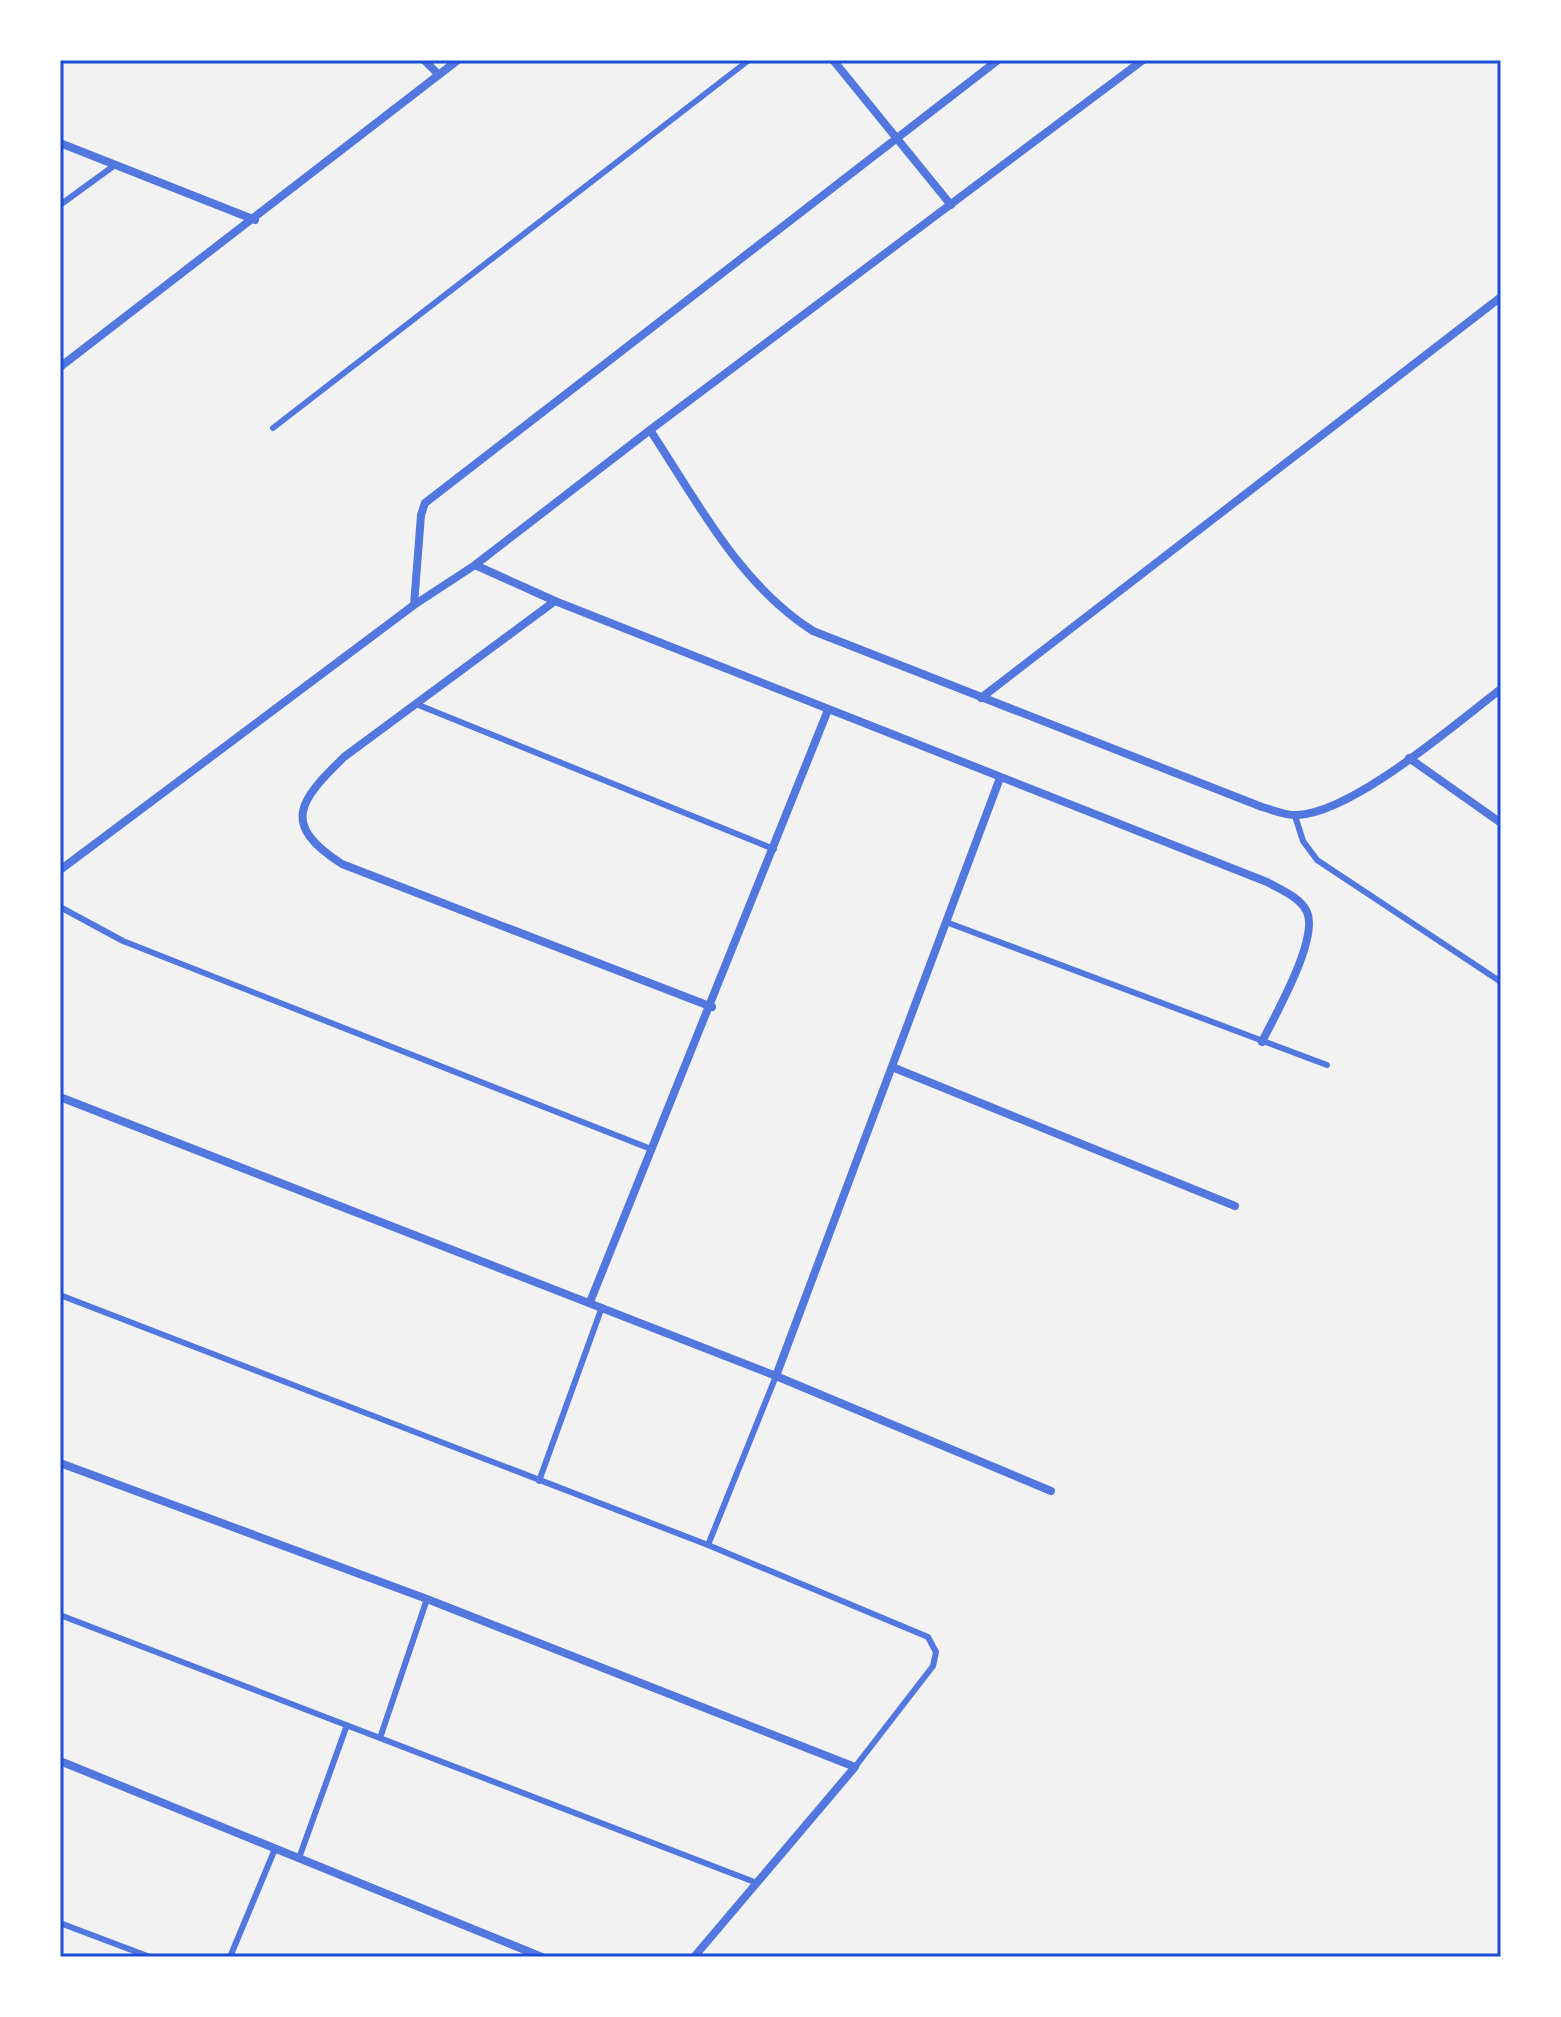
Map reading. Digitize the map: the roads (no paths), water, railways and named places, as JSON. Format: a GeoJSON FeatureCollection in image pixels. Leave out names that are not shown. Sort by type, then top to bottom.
{"type":"FeatureCollection","features":[{"type":"Feature","properties":{"kind":"street"},"geometry":{"type":"LineString","coordinates":[[424,60],[439,75]]}},
{"type":"Feature","properties":{"kind":"street"},"geometry":{"type":"LineString","coordinates":[[60,367],[255,220],[458,60]]}},
{"type":"Feature","properties":{"kind":"street"},"geometry":{"type":"LineString","coordinates":[[833,60],[898,136],[951,205]]}},
{"type":"Feature","properties":{"kind":"street"},"geometry":{"type":"LineString","coordinates":[[414,605],[421,515],[425,503],[998,60]]}},
{"type":"Feature","properties":{"kind":"street"},"geometry":{"type":"LineString","coordinates":[[60,870],[414,605],[475,565],[1143,60]]}},
{"type":"Feature","properties":{"kind":"street"},"geometry":{"type":"LineString","coordinates":[[60,143],[255,220]]}},
{"type":"Feature","properties":{"kind":"street"},"geometry":{"type":"LineString","coordinates":[[981,698],[1501,297]]}},
{"type":"Feature","properties":{"kind":"street"},"geometry":{"type":"LineString","coordinates":[[650,430],[746,572],[782,611],[813,631],[1262,807],[1295,816],[1326,810],[1409,758],[1501,689]]}},
{"type":"Feature","properties":{"kind":"street"},"geometry":{"type":"LineString","coordinates":[[475,565],[555,601],[1267,882],[1295,897],[1307,911],[1311,927],[1302,955],[1262,1042]]}},
{"type":"Feature","properties":{"kind":"street"},"geometry":{"type":"LineString","coordinates":[[555,601],[344,757],[312,787],[302,810],[305,834],[317,848],[342,864],[712,1007]]}},
{"type":"Feature","properties":{"kind":"street"},"geometry":{"type":"LineString","coordinates":[[590,1302],[712,1007],[828,710]]}},
{"type":"Feature","properties":{"kind":"street"},"geometry":{"type":"LineString","coordinates":[[1409,758],[1501,823]]}},
{"type":"Feature","properties":{"kind":"street"},"geometry":{"type":"LineString","coordinates":[[776,1376],[1000,778]]}},
{"type":"Feature","properties":{"kind":"street"},"geometry":{"type":"LineString","coordinates":[[892,1067],[1235,1206]]}},
{"type":"Feature","properties":{"kind":"street"},"geometry":{"type":"LineString","coordinates":[[60,1097],[603,1307],[1051,1491]]}},
{"type":"Feature","properties":{"kind":"street"},"geometry":{"type":"LineString","coordinates":[[60,1463],[427,1599],[855,1767],[694,1957]]}},
{"type":"Feature","properties":{"kind":"street"},"geometry":{"type":"LineString","coordinates":[[60,1761],[542,1957]]}},
{"type":"Feature","properties":{"kind":"lane"},"geometry":{"type":"LineString","coordinates":[[273,428],[749,60]]}},
{"type":"Feature","properties":{"kind":"lane"},"geometry":{"type":"LineString","coordinates":[[60,205],[115,165]]}},
{"type":"Feature","properties":{"kind":"lane"},"geometry":{"type":"LineString","coordinates":[[416,704],[774,849]]}},
{"type":"Feature","properties":{"kind":"lane"},"geometry":{"type":"LineString","coordinates":[[1295,816],[1303,841],[1317,860],[1501,982]]}},
{"type":"Feature","properties":{"kind":"lane"},"geometry":{"type":"LineString","coordinates":[[60,907],[123,941],[651,1149]]}},
{"type":"Feature","properties":{"kind":"lane"},"geometry":{"type":"LineString","coordinates":[[946,922],[1327,1065]]}},
{"type":"Feature","properties":{"kind":"lane"},"geometry":{"type":"LineString","coordinates":[[60,1295],[708,1545],[928,1637],[936,1652],[933,1666],[855,1767]]}},
{"type":"Feature","properties":{"kind":"lane"},"geometry":{"type":"LineString","coordinates":[[539,1481],[603,1307]]}},
{"type":"Feature","properties":{"kind":"lane"},"geometry":{"type":"LineString","coordinates":[[708,1545],[776,1376]]}},
{"type":"Feature","properties":{"kind":"lane"},"geometry":{"type":"LineString","coordinates":[[380,1738],[427,1599]]}},
{"type":"Feature","properties":{"kind":"lane"},"geometry":{"type":"LineString","coordinates":[[60,1615],[757,1883]]}},
{"type":"Feature","properties":{"kind":"lane"},"geometry":{"type":"LineString","coordinates":[[299,1858],[347,1725]]}},
{"type":"Feature","properties":{"kind":"lane"},"geometry":{"type":"LineString","coordinates":[[230,1957],[275,1849]]}},
{"type":"Feature","properties":{"kind":"lane"},"geometry":{"type":"LineString","coordinates":[[60,1923],[150,1957]]}}]}
